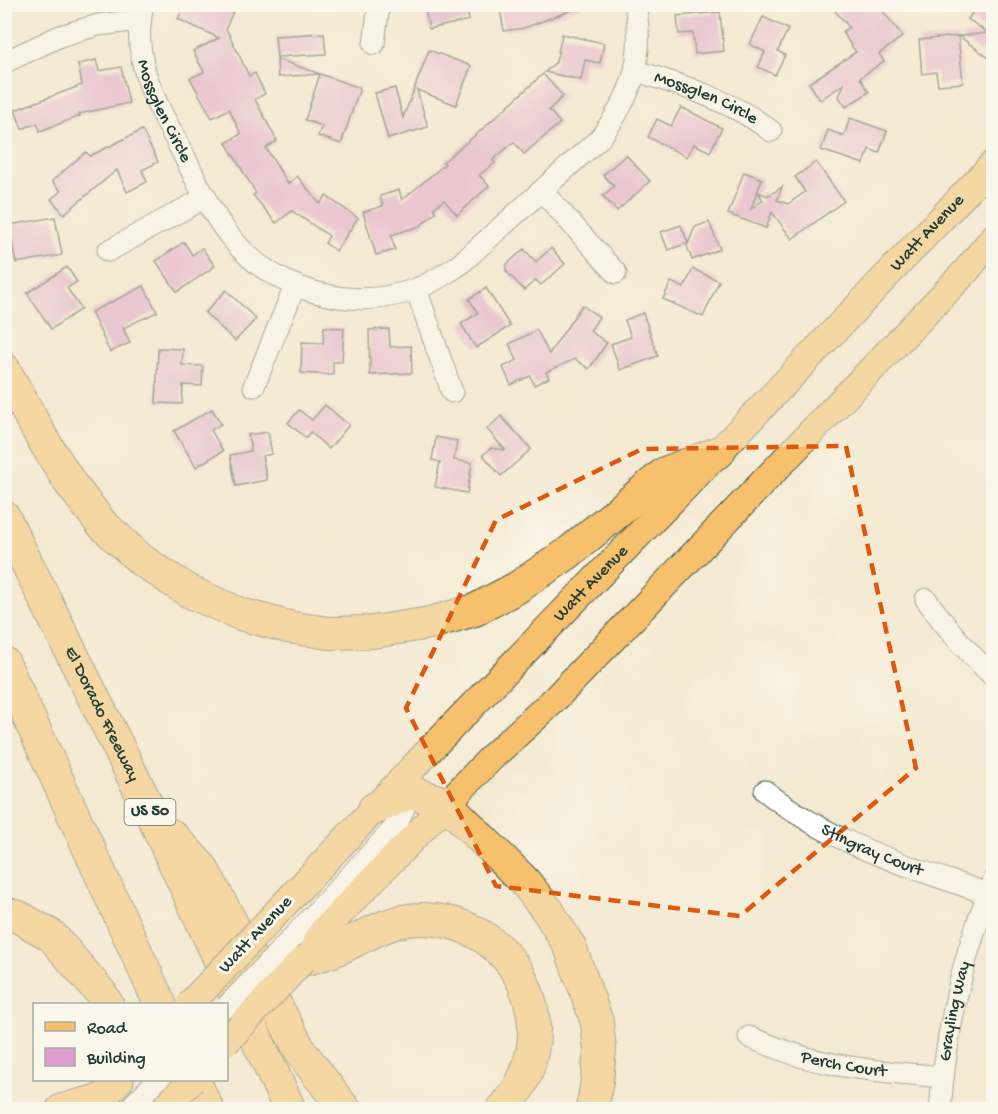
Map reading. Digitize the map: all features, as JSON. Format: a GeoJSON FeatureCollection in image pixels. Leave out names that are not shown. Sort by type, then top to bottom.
{"type":"FeatureCollection","features":[{"type":"Feature","properties":{"kind":"highway"},"geometry":{"type":"LineString","coordinates":[[4,369],[70,483],[101,523],[141,560],[190,592],[240,614],[288,627],[329,633],[373,632],[430,623],[475,610],[518,587],[567,554],[665,473],[719,452]]}},
{"type":"Feature","properties":{"kind":"highway","name":"El Dorado Freeway"},"geometry":{"type":"LineString","coordinates":[[4,517],[152,815],[290,1110]]}},
{"type":"Feature","properties":{"kind":"highway"},"geometry":{"type":"LineString","coordinates":[[4,663],[159,1003]]}},
{"type":"Feature","properties":{"kind":"highway"},"geometry":{"type":"LineString","coordinates":[[385,818],[411,792],[447,804],[514,871],[548,911],[570,947],[597,1022],[600,1050],[592,1110]]}},
{"type":"Feature","properties":{"kind":"highway"},"geometry":{"type":"LineString","coordinates":[[152,815],[202,868],[301,1052],[345,1110]]}},
{"type":"Feature","properties":{"kind":"highway"},"geometry":{"type":"LineString","coordinates":[[4,914],[19,917],[52,936],[100,992],[106,1003]]}},
{"type":"Feature","properties":{"kind":"highway"},"geometry":{"type":"LineString","coordinates":[[298,949],[342,947],[369,932],[394,922],[424,919],[467,929],[505,954],[524,980],[534,1013],[534,1045],[526,1078],[513,1099],[502,1110]]}},
{"type":"Feature","properties":{"kind":"highway"},"geometry":{"type":"LineString","coordinates":[[152,1081],[169,1110]]}},
{"type":"Feature","properties":{"kind":"highway"},"geometry":{"type":"LineString","coordinates":[[194,1081],[208,1110]]}},
{"type":"Feature","properties":{"kind":"highway"},"geometry":{"type":"LineString","coordinates":[[62,1110],[110,1100]]}},
{"type":"Feature","properties":{"kind":"main road","name":"Watt Avenue"},"geometry":{"type":"LineString","coordinates":[[192,1003],[280,909],[385,818],[439,740],[719,452],[993,163]]}},
{"type":"Feature","properties":{"kind":"main road"},"geometry":{"type":"LineString","coordinates":[[228,1039],[298,949],[324,930],[493,756],[553,701],[966,271],[993,237]]}},
{"type":"Feature","properties":{"kind":"main road"},"geometry":{"type":"LineString","coordinates":[[966,271],[993,250]]}},
{"type":"Feature","properties":{"kind":"main road"},"geometry":{"type":"LineString","coordinates":[[163,1110],[192,1081]]}},
{"type":"Feature","properties":{"kind":"street"},"geometry":{"type":"LineString","coordinates":[[374,44],[379,4]]}},
{"type":"Feature","properties":{"kind":"street","name":"Mossglen Circle"},"geometry":{"type":"LineString","coordinates":[[7,61],[60,36],[142,12],[140,46],[144,73],[206,197],[229,235],[248,256],[271,274],[295,286],[333,297],[376,298],[416,289],[435,281],[459,265],[600,138],[615,118],[627,96],[636,71],[639,25],[635,4]]}},
{"type":"Feature","properties":{"kind":"street","name":"Mossglen Circle"},"geometry":{"type":"LineString","coordinates":[[636,71],[719,100],[747,114],[771,131]]}},
{"type":"Feature","properties":{"kind":"street"},"geometry":{"type":"LineString","coordinates":[[542,191],[616,273]]}},
{"type":"Feature","properties":{"kind":"street"},"geometry":{"type":"LineString","coordinates":[[108,251],[206,197]]}},
{"type":"Feature","properties":{"kind":"street"},"geometry":{"type":"LineString","coordinates":[[254,386],[295,286]]}},
{"type":"Feature","properties":{"kind":"street"},"geometry":{"type":"LineString","coordinates":[[416,289],[452,392]]}},
{"type":"Feature","properties":{"kind":"street"},"geometry":{"type":"LineString","coordinates":[[926,599],[964,648],[993,676]]}},
{"type":"Feature","properties":{"kind":"street"},"geometry":{"type":"LineString","coordinates":[[411,792],[439,740]]}},
{"type":"Feature","properties":{"kind":"street","name":"Stingray Court"},"geometry":{"type":"LineString","coordinates":[[765,791],[810,823],[847,843],[991,887]]}},
{"type":"Feature","properties":{"kind":"street"},"geometry":{"type":"LineString","coordinates":[[228,1005],[298,949],[385,818],[447,804]]}},
{"type":"Feature","properties":{"kind":"street","name":"Grayling Way"},"geometry":{"type":"LineString","coordinates":[[940,1110],[943,1077],[958,991],[991,887]]}},
{"type":"Feature","properties":{"kind":"street","name":"Perch Court"},"geometry":{"type":"LineString","coordinates":[[749,1037],[823,1062],[864,1070],[943,1077]]}},
{"type":"Feature","properties":{"kind":"street"},"geometry":{"type":"LineString","coordinates":[[110,1100],[155,1081]]}},
{"type":"Feature","properties":{"kind":"highlighted area"},"geometry":{"type":"Polygon","coordinates":[[[846,446],[916,768],[740,916],[496,886],[406,708],[496,520],[642,449],[846,446]]]}},
{"type":"Feature","properties":{"kind":"building"},"geometry":{"type":"Polygon","coordinates":[[[185,4],[236,4],[226,28],[249,76],[255,73],[265,94],[255,99],[277,141],[266,148],[288,184],[297,176],[320,204],[326,196],[358,218],[336,251],[325,243],[329,236],[292,211],[276,223],[253,195],[256,193],[226,143],[241,134],[229,109],[212,118],[190,78],[204,72],[193,51],[219,38],[178,19],[185,4]]]}},
{"type":"Feature","properties":{"kind":"building"},"geometry":{"type":"Polygon","coordinates":[[[424,4],[466,4],[469,20],[429,29],[424,4]]]}},
{"type":"Feature","properties":{"kind":"building"},"geometry":{"type":"Polygon","coordinates":[[[499,4],[582,4],[583,6],[524,28],[504,31],[499,4]]]}},
{"type":"Feature","properties":{"kind":"building"},"geometry":{"type":"Polygon","coordinates":[[[829,4],[877,4],[903,36],[879,54],[884,61],[860,78],[869,92],[846,107],[839,97],[844,84],[820,100],[809,83],[856,52],[842,32],[849,27],[829,4]]]}},
{"type":"Feature","properties":{"kind":"building"},"geometry":{"type":"Polygon","coordinates":[[[979,4],[987,4],[993,9],[993,61],[959,36],[988,33],[968,19],[979,4]]]}},
{"type":"Feature","properties":{"kind":"building"},"geometry":{"type":"Polygon","coordinates":[[[720,12],[724,51],[695,54],[693,33],[679,34],[677,16],[720,12]]]}},
{"type":"Feature","properties":{"kind":"building"},"geometry":{"type":"Polygon","coordinates":[[[763,17],[788,29],[778,51],[785,55],[775,75],[758,67],[765,52],[750,44],[763,17]]]}},
{"type":"Feature","properties":{"kind":"building"},"geometry":{"type":"Polygon","coordinates":[[[324,33],[326,54],[277,57],[275,36],[324,33]]]}},
{"type":"Feature","properties":{"kind":"building"},"geometry":{"type":"Polygon","coordinates":[[[562,34],[604,43],[600,63],[585,60],[581,80],[545,72],[556,62],[562,34]]]}},
{"type":"Feature","properties":{"kind":"building"},"geometry":{"type":"Polygon","coordinates":[[[958,36],[963,83],[938,85],[936,72],[922,74],[919,40],[958,36]]]}},
{"type":"Feature","properties":{"kind":"building"},"geometry":{"type":"Polygon","coordinates":[[[429,50],[471,66],[456,105],[417,90],[428,127],[388,139],[375,93],[395,88],[403,118],[429,50]]]}},
{"type":"Feature","properties":{"kind":"building"},"geometry":{"type":"Polygon","coordinates":[[[277,59],[320,74],[278,77],[277,59]]]}},
{"type":"Feature","properties":{"kind":"building"},"geometry":{"type":"Polygon","coordinates":[[[96,60],[99,71],[121,67],[129,103],[79,114],[80,116],[40,131],[37,123],[22,129],[15,110],[82,85],[78,64],[96,60]]]}},
{"type":"Feature","properties":{"kind":"building"},"geometry":{"type":"Polygon","coordinates":[[[320,74],[360,88],[341,144],[318,136],[322,126],[305,120],[320,74]]]}},
{"type":"Feature","properties":{"kind":"building"},"geometry":{"type":"Polygon","coordinates":[[[543,74],[563,96],[549,110],[560,123],[524,154],[514,142],[493,160],[495,163],[479,175],[489,186],[457,215],[444,200],[434,208],[436,212],[420,226],[391,235],[395,250],[376,255],[363,212],[383,206],[380,196],[399,190],[402,200],[445,164],[443,162],[543,74]]]}},
{"type":"Feature","properties":{"kind":"building"},"geometry":{"type":"Polygon","coordinates":[[[681,107],[722,128],[710,152],[694,144],[687,157],[648,137],[657,119],[671,126],[681,107]]]}},
{"type":"Feature","properties":{"kind":"building"},"geometry":{"type":"Polygon","coordinates":[[[850,118],[887,131],[879,153],[869,149],[864,164],[821,150],[828,130],[844,136],[850,118]]]}},
{"type":"Feature","properties":{"kind":"building"},"geometry":{"type":"Polygon","coordinates":[[[142,130],[158,162],[142,170],[147,182],[127,192],[117,170],[64,214],[51,199],[61,191],[52,181],[86,152],[90,156],[142,130]]]}},
{"type":"Feature","properties":{"kind":"building"},"geometry":{"type":"Polygon","coordinates":[[[626,155],[650,181],[617,211],[603,196],[614,186],[603,175],[626,155]]]}},
{"type":"Feature","properties":{"kind":"building"},"geometry":{"type":"Polygon","coordinates":[[[816,162],[844,201],[792,239],[772,212],[766,228],[728,214],[744,172],[762,179],[751,209],[763,200],[758,192],[768,196],[782,187],[777,200],[788,204],[805,192],[795,177],[816,162]]]}},
{"type":"Feature","properties":{"kind":"building"},"geometry":{"type":"Polygon","coordinates":[[[55,217],[62,255],[16,263],[9,225],[55,217]]]}},
{"type":"Feature","properties":{"kind":"building"},"geometry":{"type":"Polygon","coordinates":[[[709,222],[720,249],[692,260],[687,246],[695,227],[709,222]]]}},
{"type":"Feature","properties":{"kind":"building"},"geometry":{"type":"Polygon","coordinates":[[[681,225],[688,243],[668,250],[661,232],[681,225]]]}},
{"type":"Feature","properties":{"kind":"building"},"geometry":{"type":"Polygon","coordinates":[[[184,242],[192,255],[202,248],[215,266],[177,292],[156,261],[184,242]]]}},
{"type":"Feature","properties":{"kind":"building"},"geometry":{"type":"Polygon","coordinates":[[[551,248],[565,264],[541,285],[536,280],[524,290],[506,271],[506,265],[524,249],[536,262],[551,248]]]}},
{"type":"Feature","properties":{"kind":"building"},"geometry":{"type":"Polygon","coordinates":[[[67,267],[77,282],[67,288],[81,309],[51,329],[27,293],[67,267]]]}},
{"type":"Feature","properties":{"kind":"building"},"geometry":{"type":"Polygon","coordinates":[[[693,269],[719,281],[703,317],[663,299],[671,282],[684,288],[693,269]]]}},
{"type":"Feature","properties":{"kind":"building"},"geometry":{"type":"Polygon","coordinates":[[[144,286],[157,312],[123,328],[130,343],[110,352],[91,312],[144,286]]]}},
{"type":"Feature","properties":{"kind":"building"},"geometry":{"type":"Polygon","coordinates":[[[486,288],[510,326],[476,348],[461,324],[478,313],[469,299],[486,288]]]}},
{"type":"Feature","properties":{"kind":"building"},"geometry":{"type":"Polygon","coordinates":[[[226,290],[256,319],[235,341],[205,313],[226,290]]]}},
{"type":"Feature","properties":{"kind":"building"},"geometry":{"type":"Polygon","coordinates":[[[582,305],[599,317],[590,331],[607,343],[589,369],[575,359],[546,372],[549,378],[534,385],[530,376],[511,385],[503,367],[517,360],[509,344],[537,330],[549,354],[582,305]]]}},
{"type":"Feature","properties":{"kind":"building"},"geometry":{"type":"Polygon","coordinates":[[[643,313],[658,356],[620,370],[611,344],[631,337],[625,320],[643,313]]]}},
{"type":"Feature","properties":{"kind":"building"},"geometry":{"type":"Polygon","coordinates":[[[324,327],[344,328],[342,362],[333,362],[333,375],[301,373],[302,342],[323,343],[324,327]]]}},
{"type":"Feature","properties":{"kind":"building"},"geometry":{"type":"Polygon","coordinates":[[[389,329],[390,347],[411,346],[412,373],[370,375],[369,330],[389,329]]]}},
{"type":"Feature","properties":{"kind":"building"},"geometry":{"type":"Polygon","coordinates":[[[158,348],[183,349],[182,365],[203,366],[202,386],[183,385],[182,404],[156,403],[158,348]]]}},
{"type":"Feature","properties":{"kind":"building"},"geometry":{"type":"Polygon","coordinates":[[[325,405],[349,425],[329,449],[310,432],[306,438],[288,423],[299,410],[312,420],[325,405]]]}},
{"type":"Feature","properties":{"kind":"building"},"geometry":{"type":"Polygon","coordinates":[[[212,409],[221,424],[211,430],[223,451],[196,467],[174,431],[212,409]]]}},
{"type":"Feature","properties":{"kind":"building"},"geometry":{"type":"Polygon","coordinates":[[[501,416],[531,449],[501,476],[483,455],[491,448],[505,450],[487,429],[501,416]]]}},
{"type":"Feature","properties":{"kind":"building"},"geometry":{"type":"Polygon","coordinates":[[[268,432],[272,454],[262,456],[267,480],[236,486],[230,455],[251,451],[248,435],[268,432]]]}},
{"type":"Feature","properties":{"kind":"building"},"geometry":{"type":"Polygon","coordinates":[[[436,437],[457,441],[454,460],[472,463],[467,493],[435,487],[440,462],[432,460],[436,437]]]}}]}
